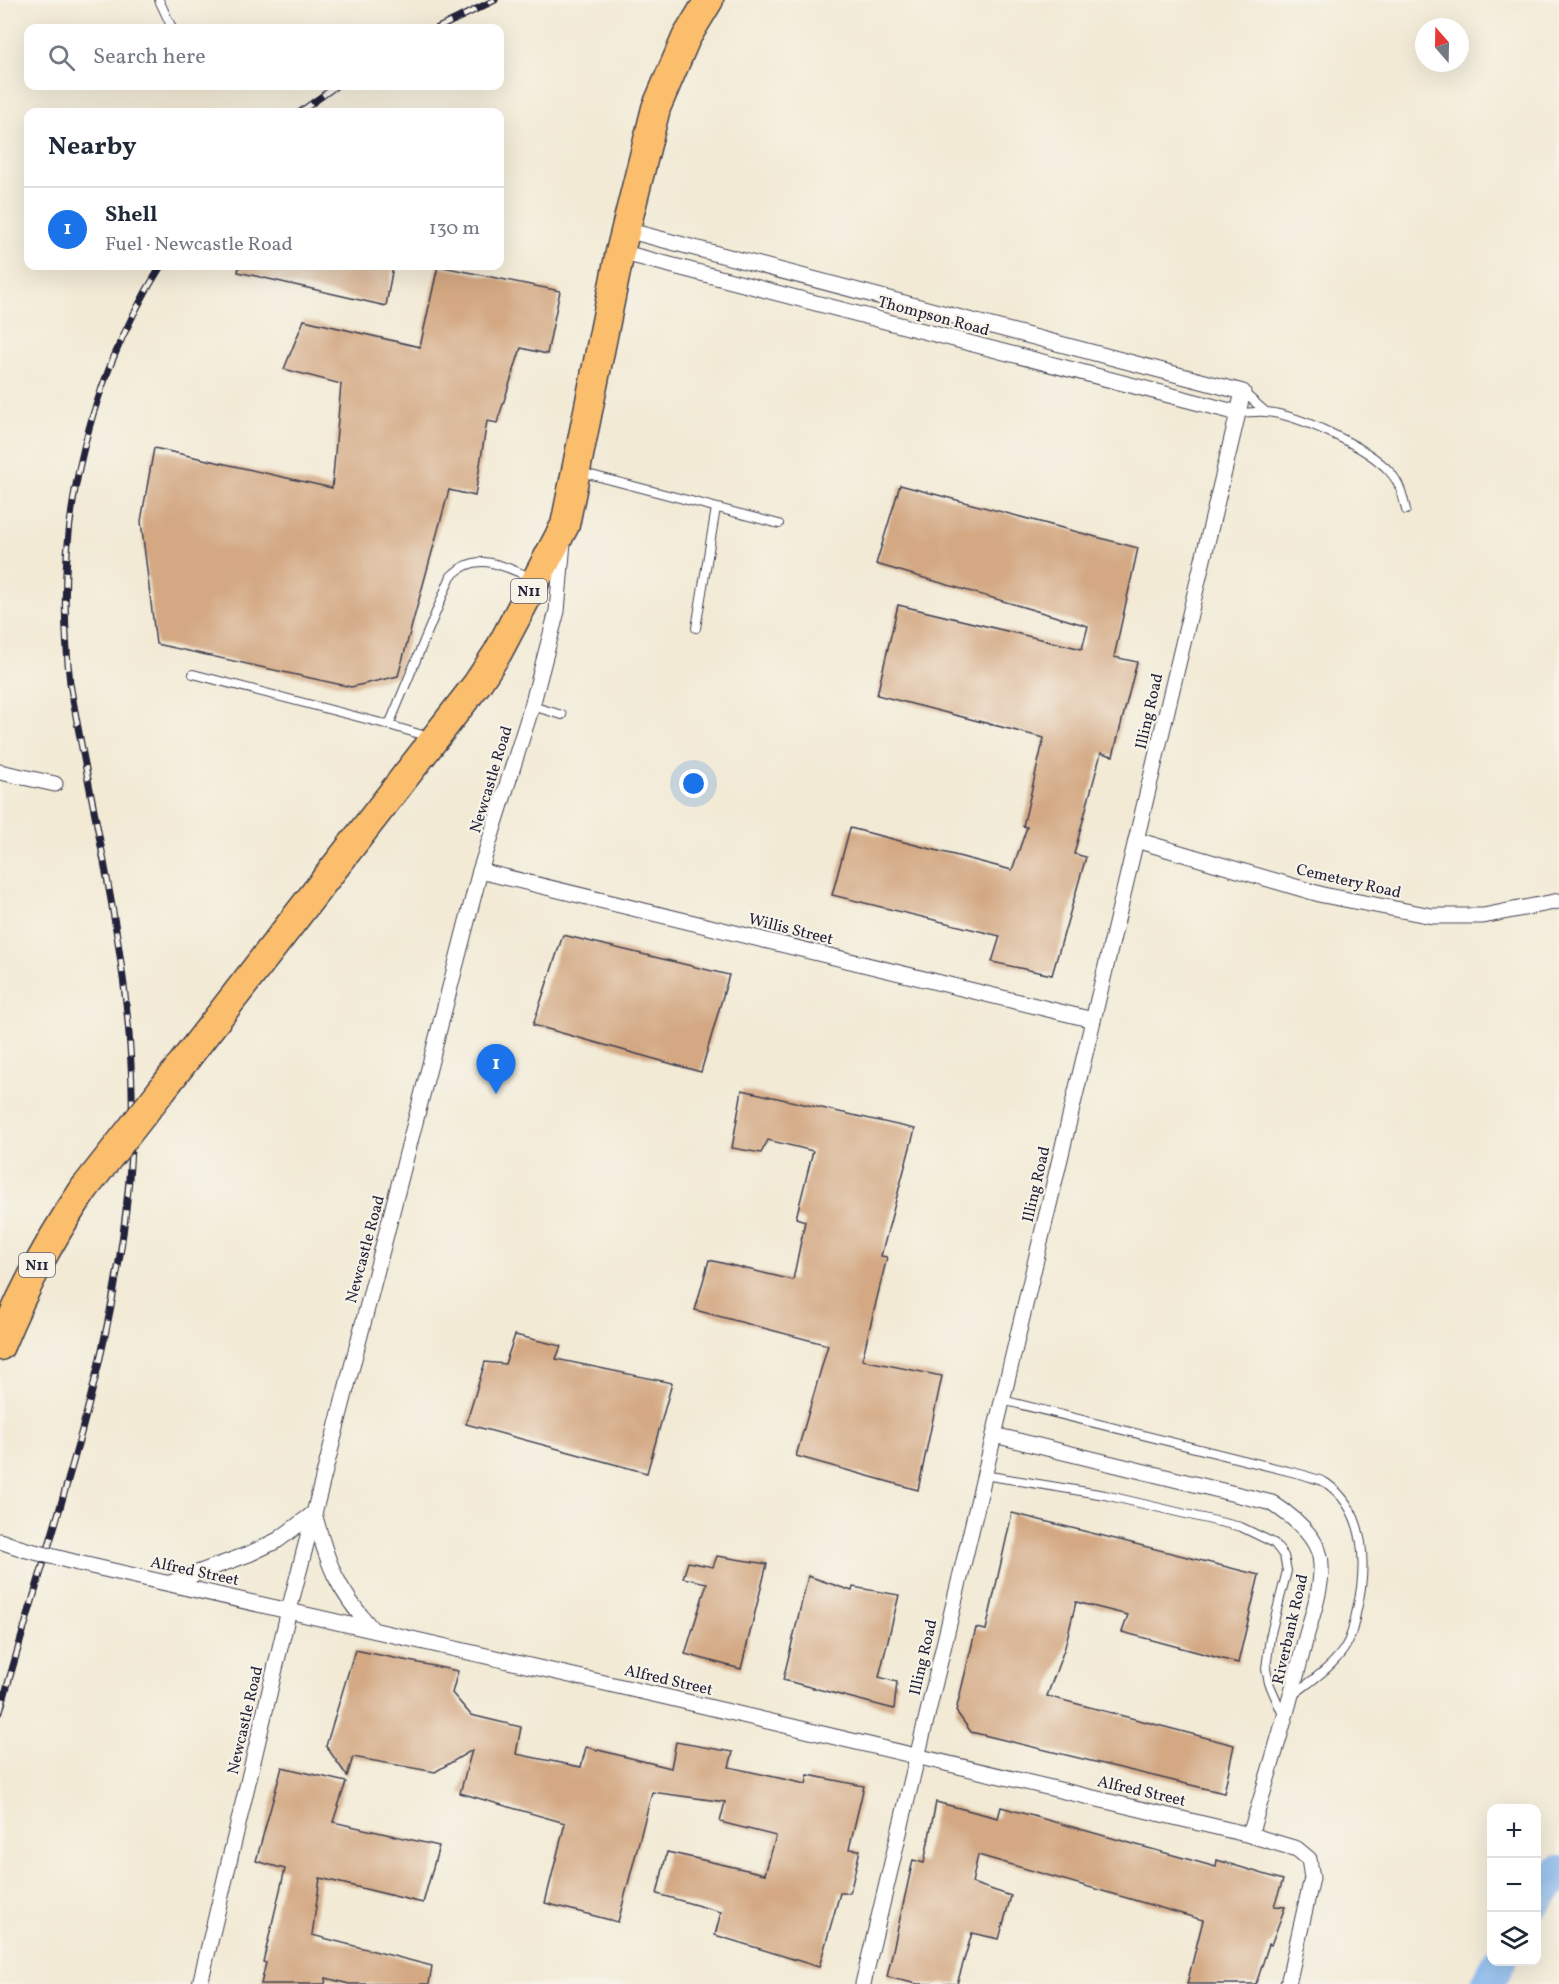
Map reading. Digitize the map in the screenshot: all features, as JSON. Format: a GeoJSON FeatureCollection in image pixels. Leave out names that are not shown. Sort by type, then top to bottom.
{"type":"FeatureCollection","features":[{"type":"Feature","properties":{"kind":"highway","name":"N11"},"geometry":{"type":"LineString","coordinates":[[0,1346],[23,1291],[61,1223],[84,1189],[477,684],[498,652],[565,525],[623,241],[656,108],[686,38],[709,0]]}},
{"type":"Feature","properties":{"kind":"street","name":"Thompson Road"},"geometry":{"type":"LineString","coordinates":[[623,241],[1243,392]]}},
{"type":"Feature","properties":{"kind":"street","name":"Thompson Road"},"geometry":{"type":"LineString","coordinates":[[623,241],[1238,413]]}},
{"type":"Feature","properties":{"kind":"street","name":"Illing Road"},"geometry":{"type":"LineString","coordinates":[[863,1984],[1243,392]]}},
{"type":"Feature","properties":{"kind":"street","name":"Newcastle Road"},"geometry":{"type":"LineString","coordinates":[[200,1984],[289,1610],[480,870],[532,706],[557,611],[565,525]]}},
{"type":"Feature","properties":{"kind":"street"},"geometry":{"type":"LineString","coordinates":[[0,772],[55,784]]}},
{"type":"Feature","properties":{"kind":"street","name":"Cemetery Road"},"geometry":{"type":"LineString","coordinates":[[1136,840],[1323,895],[1432,916],[1483,916],[1559,901]]}},
{"type":"Feature","properties":{"kind":"street","name":"Willis Street"},"geometry":{"type":"LineString","coordinates":[[480,870],[1093,1020]]}},
{"type":"Feature","properties":{"kind":"street","name":"Riverbank Road"},"geometry":{"type":"LineString","coordinates":[[994,1435],[1272,1503],[1296,1519],[1311,1539],[1322,1564],[1315,1604],[1292,1696],[1250,1835]]}},
{"type":"Feature","properties":{"kind":"street"},"geometry":{"type":"LineString","coordinates":[[170,1583],[249,1554],[278,1540],[314,1513],[327,1564],[339,1588],[372,1629]]}},
{"type":"Feature","properties":{"kind":"street","name":"Alfred Street"},"geometry":{"type":"LineString","coordinates":[[0,1541],[78,1563],[917,1755],[1250,1835]]}},
{"type":"Feature","properties":{"kind":"street"},"geometry":{"type":"LineString","coordinates":[[1250,1835],[1298,1849],[1309,1859],[1312,1878],[1288,1984]]}},
{"type":"Feature","properties":{"kind":"lane"},"geometry":{"type":"LineString","coordinates":[[159,0],[170,24]]}},
{"type":"Feature","properties":{"kind":"lane"},"geometry":{"type":"LineString","coordinates":[[1243,392],[1266,412]]}},
{"type":"Feature","properties":{"kind":"lane"},"geometry":{"type":"LineString","coordinates":[[1238,413],[1266,412],[1308,424],[1372,456],[1402,490],[1407,510]]}},
{"type":"Feature","properties":{"kind":"lane"},"geometry":{"type":"LineString","coordinates":[[575,471],[779,524]]}},
{"type":"Feature","properties":{"kind":"lane"},"geometry":{"type":"LineString","coordinates":[[696,628],[716,507]]}},
{"type":"Feature","properties":{"kind":"lane"},"geometry":{"type":"LineString","coordinates":[[389,725],[451,576],[462,565],[475,560],[487,561],[536,578]]}},
{"type":"Feature","properties":{"kind":"lane"},"geometry":{"type":"LineString","coordinates":[[193,674],[434,738]]}},
{"type":"Feature","properties":{"kind":"lane"},"geometry":{"type":"LineString","coordinates":[[532,706],[562,716]]}},
{"type":"Feature","properties":{"kind":"lane"},"geometry":{"type":"LineString","coordinates":[[1002,1400],[1304,1475],[1326,1483],[1342,1499],[1356,1522],[1364,1548],[1361,1592],[1352,1633],[1345,1648],[1330,1665],[1292,1696]]}},
{"type":"Feature","properties":{"kind":"lane"},"geometry":{"type":"LineString","coordinates":[[984,1475],[1105,1495],[1241,1527],[1274,1543],[1284,1556],[1287,1571],[1270,1637],[1266,1669],[1269,1683],[1285,1719]]}},
{"type":"Feature","properties":{"kind":"building"},"geometry":{"type":"Polygon","coordinates":[[[238,270],[392,270],[386,306],[238,272],[238,270]]]}},
{"type":"Feature","properties":{"kind":"building"},"geometry":{"type":"Polygon","coordinates":[[[437,270],[458,270],[560,291],[547,354],[521,348],[497,423],[487,421],[475,496],[449,490],[398,676],[351,687],[156,644],[141,521],[154,448],[332,488],[341,384],[284,369],[304,320],[420,347],[437,270]]]}},
{"type":"Feature","properties":{"kind":"building"},"geometry":{"type":"Polygon","coordinates":[[[900,485],[1138,548],[1114,657],[1137,662],[1113,756],[1101,753],[1074,854],[1086,857],[1052,975],[992,962],[1000,936],[832,895],[850,828],[1012,870],[1027,827],[1023,826],[1044,738],[877,695],[898,605],[1082,649],[1088,626],[876,564],[900,485]]]}},
{"type":"Feature","properties":{"kind":"building"},"geometry":{"type":"Polygon","coordinates":[[[563,935],[729,975],[701,1072],[533,1025],[563,935]]]}},
{"type":"Feature","properties":{"kind":"building"},"geometry":{"type":"Polygon","coordinates":[[[742,1090],[915,1129],[881,1256],[887,1257],[862,1360],[942,1376],[918,1490],[796,1456],[828,1345],[695,1310],[709,1260],[793,1280],[805,1221],[796,1218],[813,1151],[768,1140],[761,1153],[732,1148],[742,1090]]]}},
{"type":"Feature","properties":{"kind":"building"},"geometry":{"type":"Polygon","coordinates":[[[515,1335],[561,1346],[556,1359],[672,1383],[647,1473],[466,1424],[485,1362],[505,1364],[515,1335]]]}},
{"type":"Feature","properties":{"kind":"building"},"geometry":{"type":"Polygon","coordinates":[[[1012,1513],[1259,1575],[1238,1663],[1122,1632],[1128,1615],[1076,1602],[1065,1647],[1047,1696],[1234,1745],[1224,1793],[971,1732],[956,1711],[976,1628],[986,1630],[1012,1513]]]}},
{"type":"Feature","properties":{"kind":"building"},"geometry":{"type":"Polygon","coordinates":[[[717,1556],[767,1564],[741,1669],[685,1654],[707,1583],[683,1578],[688,1562],[713,1567],[717,1556]]]}},
{"type":"Feature","properties":{"kind":"building"},"geometry":{"type":"Polygon","coordinates":[[[808,1576],[852,1591],[853,1587],[899,1595],[879,1677],[897,1682],[894,1709],[783,1680],[808,1576]]]}},
{"type":"Feature","properties":{"kind":"building"},"geometry":{"type":"Polygon","coordinates":[[[355,1650],[458,1671],[452,1693],[471,1715],[521,1727],[516,1754],[581,1767],[586,1747],[671,1768],[676,1742],[733,1752],[729,1767],[806,1784],[808,1775],[864,1786],[849,1849],[860,1850],[850,1893],[840,1893],[819,1967],[715,1935],[721,1912],[657,1894],[667,1852],[765,1874],[776,1836],[720,1822],[725,1802],[652,1792],[618,1922],[545,1903],[565,1823],[460,1793],[472,1750],[435,1772],[353,1757],[347,1776],[326,1746],[355,1650]]]}},
{"type":"Feature","properties":{"kind":"building"},"geometry":{"type":"Polygon","coordinates":[[[282,1767],[346,1782],[333,1822],[439,1846],[423,1903],[320,1878],[312,1935],[432,1966],[429,1984],[349,1984],[326,1978],[325,1984],[261,1984],[266,1963],[263,1962],[285,1869],[256,1861],[282,1767]]]}},
{"type":"Feature","properties":{"kind":"building"},"geometry":{"type":"Polygon","coordinates":[[[936,1802],[998,1818],[1001,1807],[1216,1867],[1217,1860],[1283,1880],[1274,1906],[1285,1907],[1271,1945],[1269,1944],[1256,1984],[1187,1984],[1203,1920],[978,1855],[972,1883],[1011,1896],[999,1939],[972,1933],[957,1984],[917,1984],[887,1977],[913,1860],[924,1863],[936,1802]]]}},
{"type":"Feature","properties":{"kind":"waterway"},"geometry":{"type":"LineString","coordinates":[[1541,1895],[1559,1872]]}},
{"type":"Feature","properties":{"kind":"waterway"},"geometry":{"type":"LineString","coordinates":[[1487,1984],[1497,1966]]}},
{"type":"Feature","properties":{"kind":"railway"},"geometry":{"type":"LineString","coordinates":[[446,24],[495,0]]}},
{"type":"Feature","properties":{"kind":"railway"},"geometry":{"type":"LineString","coordinates":[[306,108],[330,90]]}},
{"type":"Feature","properties":{"kind":"railway"},"geometry":{"type":"LineString","coordinates":[[0,1712],[67,1482],[107,1327],[121,1249],[130,1170],[132,1090],[124,988],[108,886],[70,683],[66,628],[66,574],[70,520],[79,467],[93,415],[111,364],[134,314],[159,270]]}},
{"type":"Feature","properties":{"kind":"place","name":"Shell"},"geometry":{"type":"Point","coordinates":[496,1094]}}]}
